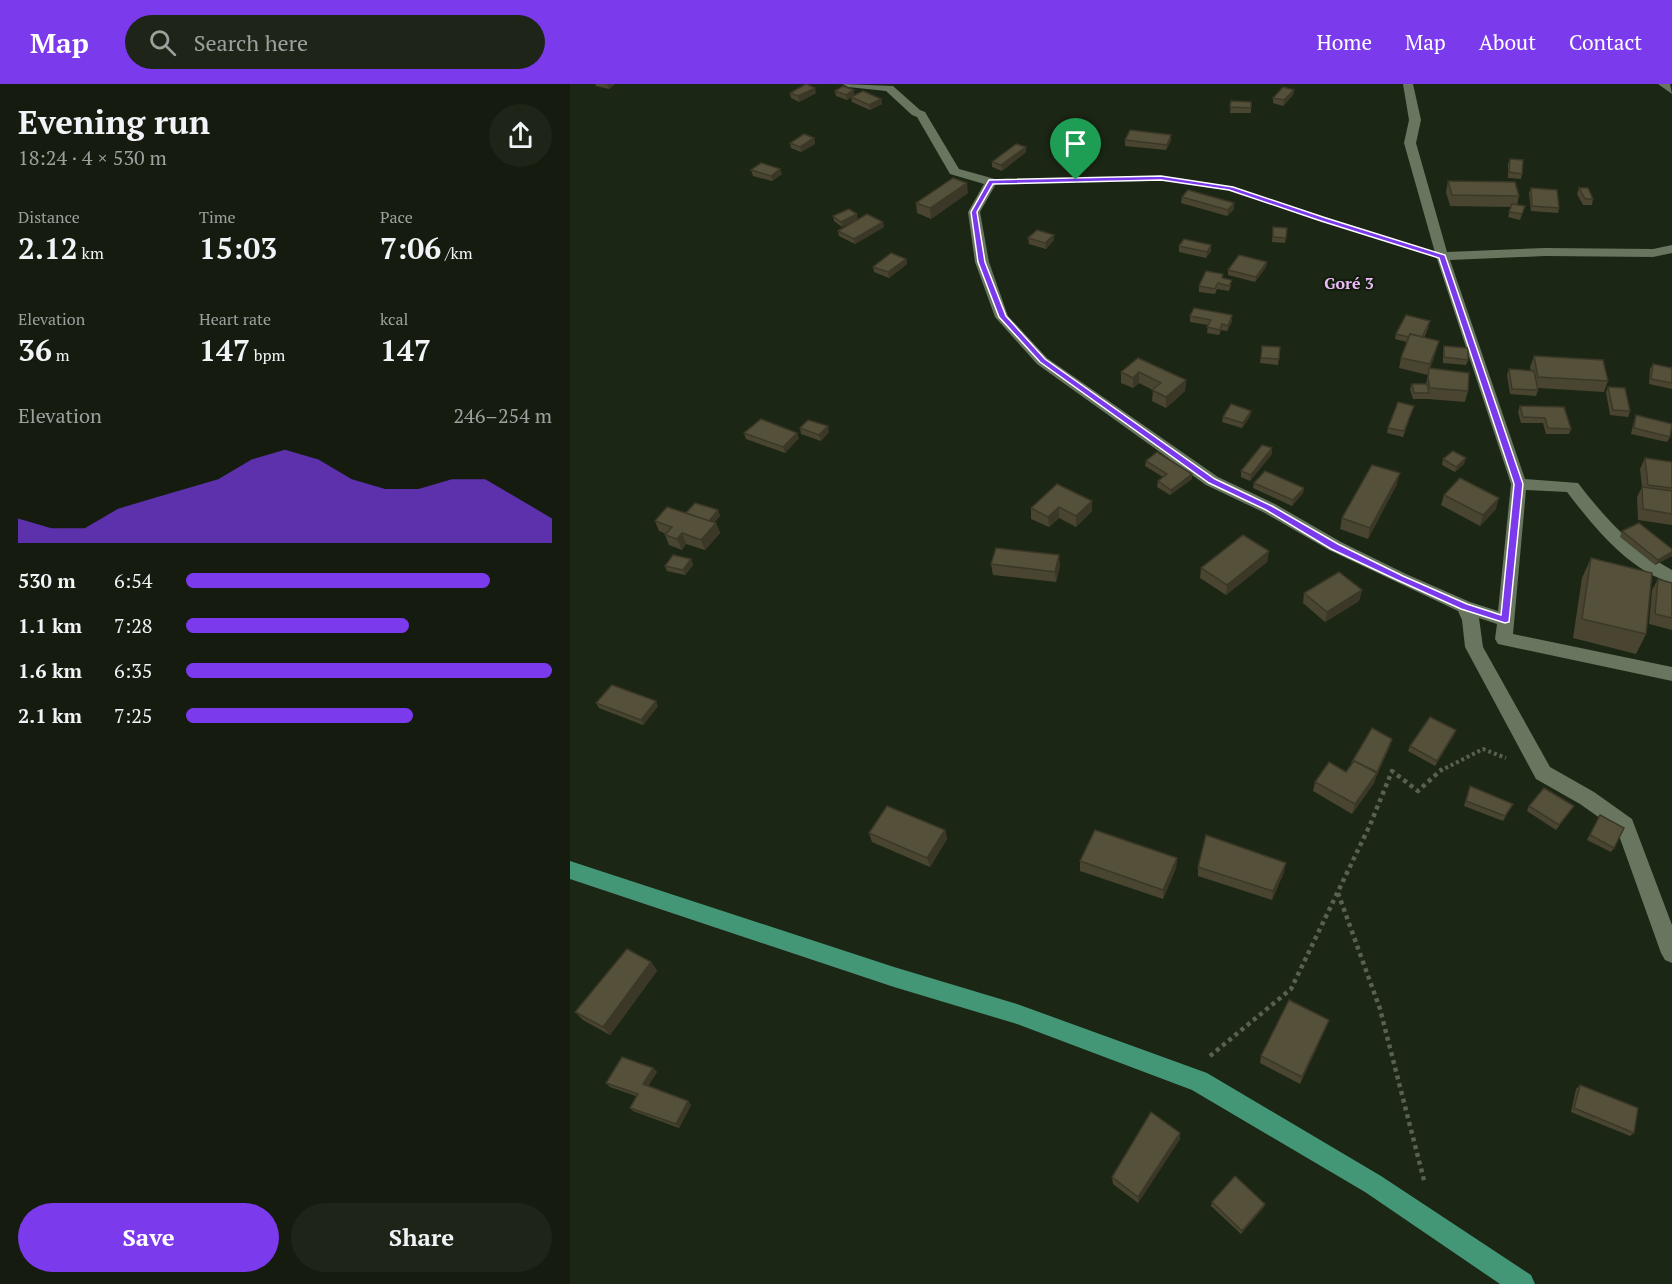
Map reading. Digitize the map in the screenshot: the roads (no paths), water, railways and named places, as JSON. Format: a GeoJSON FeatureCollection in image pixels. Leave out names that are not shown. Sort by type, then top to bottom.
{"type":"FeatureCollection","features":[{"type":"Feature","properties":{"kind":"main road"},"geometry":{"type":"LineString","coordinates":[[570,870],[894,977],[1017,1014],[1199,1081],[1373,1184],[1522,1284]]}},
{"type":"Feature","properties":{"kind":"street"},"geometry":{"type":"LineString","coordinates":[[848,84],[889,88],[916,113],[921,114],[954,171],[991,182],[974,212],[982,262],[1002,317],[1042,361],[1212,481],[1269,508],[1335,546],[1464,607],[1505,620]]}},
{"type":"Feature","properties":{"kind":"street"},"geometry":{"type":"LineString","coordinates":[[1408,84],[1415,120],[1410,143],[1442,256],[1519,484],[1504,639],[1672,674]]}},
{"type":"Feature","properties":{"kind":"street"},"geometry":{"type":"LineString","coordinates":[[1663,84],[1672,91]]}},
{"type":"Feature","properties":{"kind":"street"},"geometry":{"type":"LineString","coordinates":[[1442,256],[1545,252],[1653,253],[1672,249]]}},
{"type":"Feature","properties":{"kind":"street"},"geometry":{"type":"LineString","coordinates":[[1519,484],[1572,487],[1599,521],[1651,567],[1672,577]]}},
{"type":"Feature","properties":{"kind":"street"},"geometry":{"type":"LineString","coordinates":[[1464,607],[1471,620],[1474,647],[1542,773],[1587,798],[1625,825],[1672,953]]}},
{"type":"Feature","properties":{"kind":"district","name":"Goré 3"},"geometry":{"type":"Point","coordinates":[1349,283]}}]}
